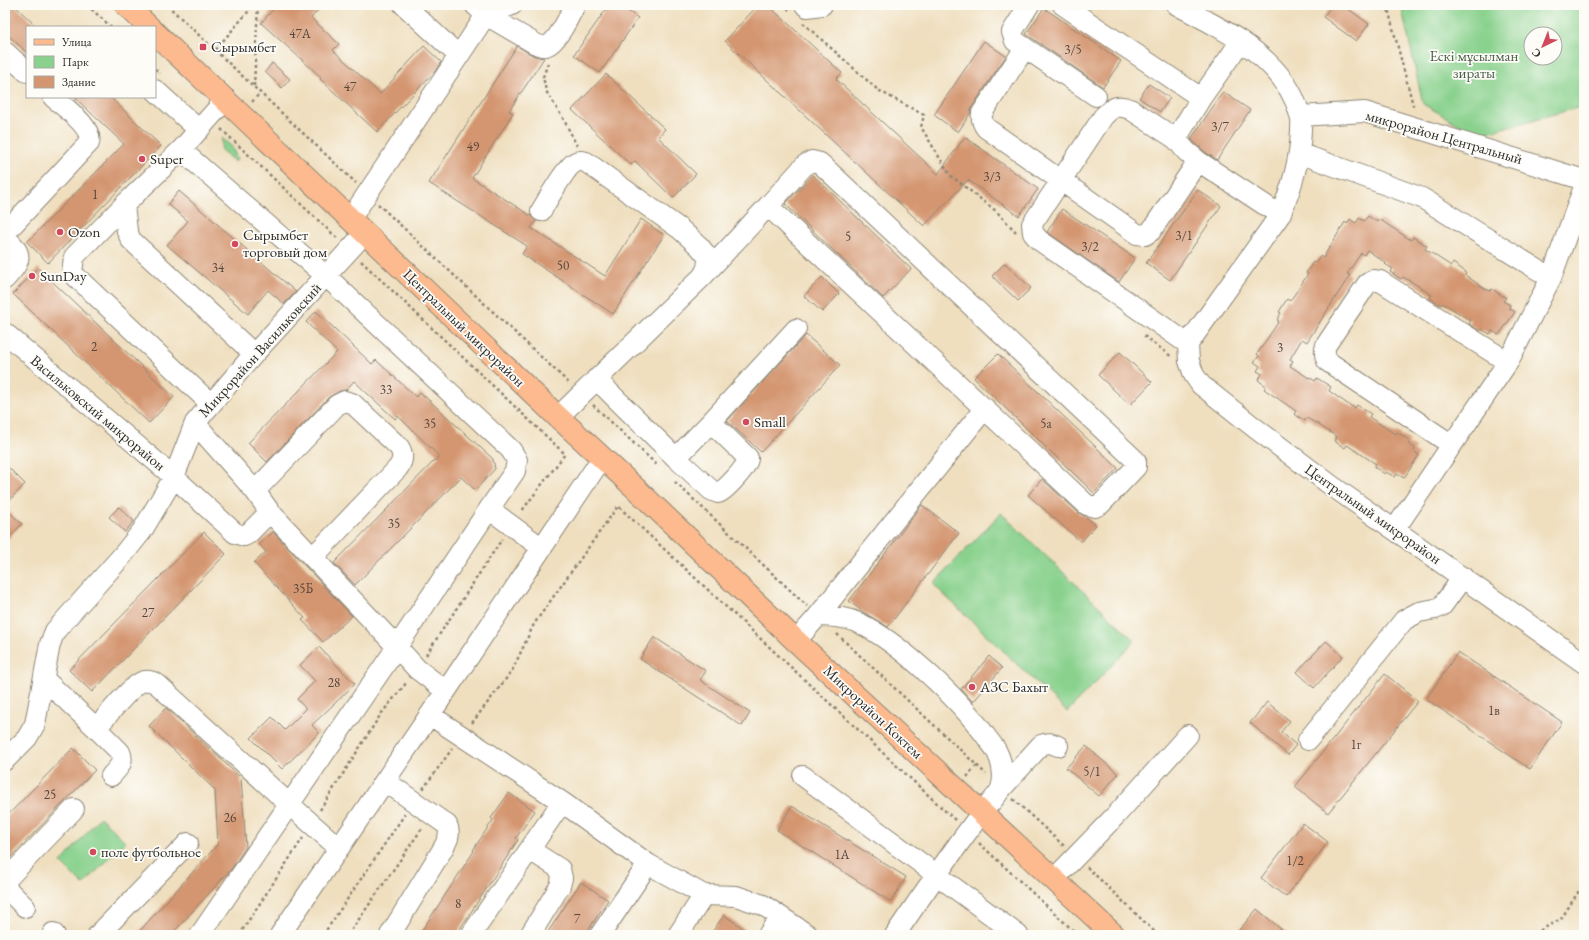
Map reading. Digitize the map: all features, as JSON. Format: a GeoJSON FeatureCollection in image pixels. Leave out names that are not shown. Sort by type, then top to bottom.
{"type":"FeatureCollection","features":[{"type":"Feature","properties":{"kind":"main road","name":"Центральный микрорайон"},"geometry":{"type":"LineString","coordinates":[[126,5],[146,26]]}},
{"type":"Feature","properties":{"kind":"main road","name":"Центральный микрорайон"},"geometry":{"type":"LineString","coordinates":[[156,35],[226,99],[602,458]]}},
{"type":"Feature","properties":{"kind":"main road","name":"Микрорайон Коктем"},"geometry":{"type":"LineString","coordinates":[[602,458],[796,641],[1114,935]]}},
{"type":"Feature","properties":{"kind":"street"},"geometry":{"type":"LineString","coordinates":[[404,5],[459,56]]}},
{"type":"Feature","properties":{"kind":"street"},"geometry":{"type":"LineString","coordinates":[[481,10],[512,5]]}},
{"type":"Feature","properties":{"kind":"street"},"geometry":{"type":"LineString","coordinates":[[481,10],[540,46],[547,46],[552,43],[576,5]]}},
{"type":"Feature","properties":{"kind":"street"},"geometry":{"type":"LineString","coordinates":[[800,13],[808,7],[822,5]]}},
{"type":"Feature","properties":{"kind":"street"},"geometry":{"type":"LineString","coordinates":[[1029,5],[1012,32],[1015,41],[1096,96]]}},
{"type":"Feature","properties":{"kind":"street"},"geometry":{"type":"LineString","coordinates":[[1063,5],[1201,98]]}},
{"type":"Feature","properties":{"kind":"street"},"geometry":{"type":"LineString","coordinates":[[1177,5],[1241,41],[1260,56],[1279,75],[1291,94],[1301,116],[1299,153],[1289,196],[1280,215],[1188,344],[1035,237],[1033,233],[1032,224],[1060,180],[1103,117],[1109,110],[1116,106],[1123,106],[1130,109],[1176,139],[1186,151],[1198,161],[1280,215]]}},
{"type":"Feature","properties":{"kind":"street"},"geometry":{"type":"LineString","coordinates":[[358,226],[367,194],[459,56],[481,10]]}},
{"type":"Feature","properties":{"kind":"street"},"geometry":{"type":"LineString","coordinates":[[1176,139],[1201,98],[1241,41]]}},
{"type":"Feature","properties":{"kind":"street"},"geometry":{"type":"LineString","coordinates":[[1025,48],[982,113],[981,121],[986,128],[1137,234],[1145,236],[1151,231],[1198,161]]}},
{"type":"Feature","properties":{"kind":"street"},"geometry":{"type":"LineString","coordinates":[[5,52],[26,71]]}},
{"type":"Feature","properties":{"kind":"street"},"geometry":{"type":"LineString","coordinates":[[156,91],[199,130]]}},
{"type":"Feature","properties":{"kind":"street"},"geometry":{"type":"LineString","coordinates":[[5,233],[89,143],[90,138],[86,127],[54,98]]}},
{"type":"Feature","properties":{"kind":"street"},"geometry":{"type":"LineString","coordinates":[[211,404],[72,273],[74,257],[124,205],[181,150],[226,99]]}},
{"type":"Feature","properties":{"kind":"street","name":"микрорайон Центральный"},"geometry":{"type":"LineString","coordinates":[[1301,116],[1365,112],[1584,180]]}},
{"type":"Feature","properties":{"kind":"street"},"geometry":{"type":"LineString","coordinates":[[181,150],[326,276],[515,455],[517,460],[515,471],[488,509],[397,647],[200,935]]}},
{"type":"Feature","properties":{"kind":"street"},"geometry":{"type":"LineString","coordinates":[[1299,153],[1422,198],[1551,278]]}},
{"type":"Feature","properties":{"kind":"street"},"geometry":{"type":"LineString","coordinates":[[558,417],[703,276],[808,162],[812,161],[820,163],[1134,459],[1136,461],[1136,467],[1101,504],[1091,507],[1087,505],[768,206]]}},
{"type":"Feature","properties":{"kind":"street"},"geometry":{"type":"LineString","coordinates":[[541,211],[569,168],[576,162],[586,162],[680,229],[699,246],[708,257],[707,268],[703,276]]}},
{"type":"Feature","properties":{"kind":"street"},"geometry":{"type":"LineString","coordinates":[[1395,529],[1508,362],[1551,278],[1584,187]]}},
{"type":"Feature","properties":{"kind":"street"},"geometry":{"type":"LineString","coordinates":[[124,205],[127,231],[134,243],[254,354]]}},
{"type":"Feature","properties":{"kind":"street","name":"Микрорайон Васильковский"},"geometry":{"type":"LineString","coordinates":[[5,760],[27,738],[35,724],[50,644],[55,632],[133,544],[142,531],[174,477],[195,423],[254,354],[326,276],[358,226]]}},
{"type":"Feature","properties":{"kind":"street"},"geometry":{"type":"LineString","coordinates":[[5,237],[15,246],[20,257],[19,262],[5,279]]}},
{"type":"Feature","properties":{"kind":"street"},"geometry":{"type":"LineString","coordinates":[[1452,445],[1327,360],[1324,350],[1326,345],[1363,290],[1370,281],[1376,279],[1508,362]]}},
{"type":"Feature","properties":{"kind":"street"},"geometry":{"type":"LineString","coordinates":[[668,463],[711,422],[796,329]]}},
{"type":"Feature","properties":{"kind":"street","name":"Васильковский микрорайон"},"geometry":{"type":"LineString","coordinates":[[5,334],[174,477],[235,533],[244,536],[252,532],[270,512]]}},
{"type":"Feature","properties":{"kind":"street","name":"Центральный микрорайон"},"geometry":{"type":"LineString","coordinates":[[1188,344],[1189,361],[1194,374],[1202,385],[1255,428],[1332,486],[1584,663]]}},
{"type":"Feature","properties":{"kind":"street"},"geometry":{"type":"LineString","coordinates":[[596,379],[668,463],[718,493],[723,490],[747,464],[748,458],[711,422]]}},
{"type":"Feature","properties":{"kind":"street"},"geometry":{"type":"LineString","coordinates":[[255,491],[337,405],[345,401],[352,403],[399,448],[402,452],[403,458],[398,468],[313,557]]}},
{"type":"Feature","properties":{"kind":"street"},"geometry":{"type":"LineString","coordinates":[[796,641],[818,616],[985,408]]}},
{"type":"Feature","properties":{"kind":"street"},"geometry":{"type":"LineString","coordinates":[[195,423],[255,491],[270,512],[417,669],[446,691]]}},
{"type":"Feature","properties":{"kind":"street"},"geometry":{"type":"LineString","coordinates":[[280,935],[430,715],[602,458]]}},
{"type":"Feature","properties":{"kind":"street"},"geometry":{"type":"LineString","coordinates":[[488,509],[542,548]]}},
{"type":"Feature","properties":{"kind":"street"},"geometry":{"type":"LineString","coordinates":[[1308,740],[1404,620],[1419,612],[1442,606],[1463,578]]}},
{"type":"Feature","properties":{"kind":"street"},"geometry":{"type":"LineString","coordinates":[[818,616],[844,618],[858,623],[874,632],[912,661],[946,691],[970,716],[997,752],[1003,776],[1001,789]]}},
{"type":"Feature","properties":{"kind":"street"},"geometry":{"type":"LineString","coordinates":[[44,680],[120,752],[122,762],[111,776]]}},
{"type":"Feature","properties":{"kind":"street"},"geometry":{"type":"LineString","coordinates":[[96,728],[133,687],[145,681],[151,681],[339,848]]}},
{"type":"Feature","properties":{"kind":"street"},"geometry":{"type":"LineString","coordinates":[[430,715],[562,802],[648,864],[704,895],[736,896],[764,906],[808,935]]}},
{"type":"Feature","properties":{"kind":"street"},"geometry":{"type":"LineString","coordinates":[[1054,879],[1117,814],[1188,735]]}},
{"type":"Feature","properties":{"kind":"street"},"geometry":{"type":"LineString","coordinates":[[895,935],[967,832],[1001,789],[1041,745],[1047,742],[1058,746]]}},
{"type":"Feature","properties":{"kind":"street"},"geometry":{"type":"LineString","coordinates":[[803,776],[1018,935]]}},
{"type":"Feature","properties":{"kind":"street"},"geometry":{"type":"LineString","coordinates":[[385,781],[447,825],[450,831],[448,840],[390,935]]}},
{"type":"Feature","properties":{"kind":"street"},"geometry":{"type":"LineString","coordinates":[[471,935],[562,802]]}},
{"type":"Feature","properties":{"kind":"street"},"geometry":{"type":"LineString","coordinates":[[5,881],[74,809]]}},
{"type":"Feature","properties":{"kind":"street"},"geometry":{"type":"LineString","coordinates":[[98,935],[188,843]]}},
{"type":"Feature","properties":{"kind":"street"},"geometry":{"type":"LineString","coordinates":[[530,850],[560,870],[562,878],[560,886],[530,935]]}},
{"type":"Feature","properties":{"kind":"street"},"geometry":{"type":"LineString","coordinates":[[600,935],[648,864]]}},
{"type":"Feature","properties":{"kind":"street"},"geometry":{"type":"LineString","coordinates":[[5,888],[25,907]]}},
{"type":"Feature","properties":{"kind":"street"},"geometry":{"type":"LineString","coordinates":[[678,935],[704,895]]}},
{"type":"Feature","properties":{"kind":"street"},"geometry":{"type":"LineString","coordinates":[[768,935],[780,917]]}},
{"type":"Feature","properties":{"kind":"path"},"geometry":{"type":"LineString","coordinates":[[88,5],[110,26]]}},
{"type":"Feature","properties":{"kind":"path"},"geometry":{"type":"LineString","coordinates":[[167,5],[581,394],[668,463]]}},
{"type":"Feature","properties":{"kind":"path"},"geometry":{"type":"LineString","coordinates":[[215,50],[254,5]]}},
{"type":"Feature","properties":{"kind":"path"},"geometry":{"type":"LineString","coordinates":[[254,87],[258,5]]}},
{"type":"Feature","properties":{"kind":"path"},"geometry":{"type":"LineString","coordinates":[[783,5],[800,13],[878,90],[924,115],[921,127],[950,175],[996,211],[1018,234]]}},
{"type":"Feature","properties":{"kind":"path"},"geometry":{"type":"LineString","coordinates":[[1387,5],[1412,106],[1427,130]]}},
{"type":"Feature","properties":{"kind":"path"},"geometry":{"type":"LineString","coordinates":[[552,43],[547,67],[543,77],[546,91],[564,120],[586,162]]}},
{"type":"Feature","properties":{"kind":"path"},"geometry":{"type":"LineString","coordinates":[[1139,332],[1194,374]]}},
{"type":"Feature","properties":{"kind":"path"},"geometry":{"type":"LineString","coordinates":[[239,935],[312,824],[381,714],[417,669],[510,526],[565,454]]}},
{"type":"Feature","properties":{"kind":"path"},"geometry":{"type":"LineString","coordinates":[[672,480],[1001,789]]}},
{"type":"Feature","properties":{"kind":"path"},"geometry":{"type":"LineString","coordinates":[[618,506],[1078,935]]}},
{"type":"Feature","properties":{"kind":"path"},"geometry":{"type":"LineString","coordinates":[[348,935],[432,814]]}},
{"type":"Feature","properties":{"kind":"path"},"geometry":{"type":"LineString","coordinates":[[1536,935],[1539,931],[1561,919],[1584,883]]}},
{"type":"Feature","properties":{"kind":"green space","name":"Ескі мұсылман зираты"},"geometry":{"type":"Polygon","coordinates":[[[1401,5],[1584,5],[1584,106],[1477,135],[1423,104],[1401,5]]]}},
{"type":"Feature","properties":{"kind":"green space"},"geometry":{"type":"Polygon","coordinates":[[[222,138],[232,147],[237,159],[235,162],[221,150],[222,138]]]}},
{"type":"Feature","properties":{"kind":"green space"},"geometry":{"type":"Polygon","coordinates":[[[1001,513],[1135,641],[1067,712],[933,584],[1001,513]]]}},
{"type":"Feature","properties":{"kind":"green space","name":"поле футбольное"},"geometry":{"type":"Polygon","coordinates":[[[100,817],[126,842],[83,885],[61,863],[100,817]]]}},
{"type":"Feature","properties":{"kind":"building"},"geometry":{"type":"Polygon","coordinates":[[[5,5],[14,5],[36,26],[26,26],[26,52],[5,32],[5,5]]]}},
{"type":"Feature","properties":{"kind":"building"},"geometry":{"type":"Polygon","coordinates":[[[277,5],[323,5],[311,18],[339,44],[333,50],[380,94],[424,46],[441,62],[436,70],[377,132],[320,79],[321,77],[261,23],[277,5]]]}},
{"type":"Feature","properties":{"kind":"building"},"geometry":{"type":"Polygon","coordinates":[[[609,5],[620,5],[638,18],[600,73],[574,55],[609,5]]]}},
{"type":"Feature","properties":{"kind":"building"},"geometry":{"type":"Polygon","coordinates":[[[758,5],[768,5],[842,73],[836,79],[938,174],[965,137],[1038,189],[1019,216],[968,180],[924,226],[725,41],[758,5]]]}},
{"type":"Feature","properties":{"kind":"building"},"geometry":{"type":"Polygon","coordinates":[[[1332,5],[1343,5],[1369,24],[1356,41],[1323,17],[1332,5]]]}},
{"type":"Feature","properties":{"kind":"building"},"geometry":{"type":"Polygon","coordinates":[[[1044,8],[1121,61],[1103,87],[1026,34],[1044,8]]]}},
{"type":"Feature","properties":{"kind":"building"},"geometry":{"type":"Polygon","coordinates":[[[984,41],[1006,56],[972,107],[970,114],[958,132],[934,115],[984,41]]]}},
{"type":"Feature","properties":{"kind":"building"},"geometry":{"type":"Polygon","coordinates":[[[517,46],[534,56],[544,58],[509,111],[513,113],[472,178],[531,216],[536,221],[531,228],[605,276],[641,219],[664,235],[613,314],[522,254],[527,246],[429,183],[517,46]]]}},
{"type":"Feature","properties":{"kind":"building"},"geometry":{"type":"Polygon","coordinates":[[[272,63],[290,79],[282,88],[265,72],[272,63]]]}},
{"type":"Feature","properties":{"kind":"building"},"geometry":{"type":"Polygon","coordinates":[[[606,74],[665,129],[658,137],[696,174],[673,198],[635,161],[631,165],[572,110],[606,74]]]}},
{"type":"Feature","properties":{"kind":"building"},"geometry":{"type":"Polygon","coordinates":[[[1149,84],[1170,98],[1160,112],[1139,98],[1149,84]]]}},
{"type":"Feature","properties":{"kind":"building"},"geometry":{"type":"Polygon","coordinates":[[[1223,92],[1250,110],[1217,160],[1205,152],[1191,139],[1223,92]]]}},
{"type":"Feature","properties":{"kind":"building"},"geometry":{"type":"Polygon","coordinates":[[[75,98],[111,98],[161,146],[48,263],[27,242],[124,144],[75,98]]]}},
{"type":"Feature","properties":{"kind":"building"},"geometry":{"type":"Polygon","coordinates":[[[813,175],[911,269],[883,298],[785,204],[813,175]]]}},
{"type":"Feature","properties":{"kind":"building"},"geometry":{"type":"Polygon","coordinates":[[[1198,190],[1221,206],[1170,280],[1146,263],[1198,190]]]}},
{"type":"Feature","properties":{"kind":"building"},"geometry":{"type":"Polygon","coordinates":[[[179,191],[296,292],[284,304],[268,290],[248,314],[167,245],[188,221],[168,204],[179,191]]]}},
{"type":"Feature","properties":{"kind":"building"},"geometry":{"type":"Polygon","coordinates":[[[1062,209],[1135,258],[1119,282],[1047,232],[1062,209]]]}},
{"type":"Feature","properties":{"kind":"building"},"geometry":{"type":"Polygon","coordinates":[[[1368,216],[1377,222],[1379,219],[1411,240],[1413,237],[1427,246],[1425,249],[1451,266],[1453,263],[1466,272],[1465,275],[1484,288],[1490,291],[1492,289],[1506,298],[1503,301],[1510,305],[1509,308],[1515,312],[1499,335],[1492,331],[1490,334],[1481,329],[1480,331],[1469,324],[1471,321],[1451,308],[1442,303],[1441,305],[1430,298],[1432,295],[1403,277],[1401,279],[1390,272],[1393,269],[1367,250],[1364,255],[1361,253],[1347,274],[1350,275],[1307,342],[1302,339],[1290,359],[1293,361],[1290,366],[1315,381],[1317,378],[1331,387],[1329,391],[1349,405],[1355,408],[1357,405],[1371,414],[1369,417],[1395,434],[1397,432],[1410,441],[1408,444],[1415,448],[1414,451],[1419,455],[1404,478],[1397,474],[1395,477],[1386,472],[1385,474],[1374,467],[1376,464],[1347,445],[1345,448],[1334,441],[1337,437],[1316,423],[1306,418],[1305,421],[1294,414],[1296,411],[1264,389],[1266,386],[1258,380],[1262,374],[1257,371],[1260,366],[1254,362],[1259,356],[1257,354],[1279,321],[1277,320],[1281,313],[1279,312],[1287,299],[1290,301],[1308,274],[1306,273],[1313,262],[1315,263],[1320,256],[1323,258],[1345,222],[1347,224],[1350,219],[1356,223],[1359,218],[1364,221],[1368,216]]]}},
{"type":"Feature","properties":{"kind":"building"},"geometry":{"type":"Polygon","coordinates":[[[1005,263],[1031,288],[1018,301],[992,276],[1005,263]]]}},
{"type":"Feature","properties":{"kind":"building"},"geometry":{"type":"Polygon","coordinates":[[[38,268],[174,397],[149,423],[13,294],[38,268]]]}},
{"type":"Feature","properties":{"kind":"building"},"geometry":{"type":"Polygon","coordinates":[[[822,277],[839,294],[822,312],[804,296],[822,277]]]}},
{"type":"Feature","properties":{"kind":"building"},"geometry":{"type":"Polygon","coordinates":[[[316,311],[372,364],[376,360],[416,397],[420,392],[493,459],[495,469],[475,490],[461,477],[355,585],[334,563],[439,456],[398,416],[395,419],[354,381],[346,390],[340,391],[329,397],[267,462],[248,443],[337,352],[306,322],[316,311]]]}},
{"type":"Feature","properties":{"kind":"building"},"geometry":{"type":"Polygon","coordinates":[[[806,335],[840,365],[761,452],[727,421],[806,335]]]}},
{"type":"Feature","properties":{"kind":"building"},"geometry":{"type":"Polygon","coordinates":[[[1120,352],[1152,382],[1130,405],[1098,375],[1120,352]]]}},
{"type":"Feature","properties":{"kind":"building"},"geometry":{"type":"Polygon","coordinates":[[[998,354],[1118,468],[1094,493],[974,378],[998,354]]]}},
{"type":"Feature","properties":{"kind":"building"},"geometry":{"type":"Polygon","coordinates":[[[5,464],[25,484],[5,505],[5,464]]]}},
{"type":"Feature","properties":{"kind":"building"},"geometry":{"type":"Polygon","coordinates":[[[1042,479],[1079,513],[1096,525],[1081,542],[1028,495],[1042,479]]]}},
{"type":"Feature","properties":{"kind":"building"},"geometry":{"type":"Polygon","coordinates":[[[922,505],[959,533],[888,627],[863,612],[849,601],[922,505]]]}},
{"type":"Feature","properties":{"kind":"building"},"geometry":{"type":"Polygon","coordinates":[[[119,507],[134,521],[125,532],[109,517],[119,507]]]}},
{"type":"Feature","properties":{"kind":"building"},"geometry":{"type":"Polygon","coordinates":[[[5,508],[22,524],[5,542],[5,508]]]}},
{"type":"Feature","properties":{"kind":"building"},"geometry":{"type":"Polygon","coordinates":[[[204,532],[226,554],[92,692],[69,670],[204,532]]]}},
{"type":"Feature","properties":{"kind":"building"},"geometry":{"type":"Polygon","coordinates":[[[273,532],[352,616],[323,642],[302,620],[305,618],[254,563],[266,552],[259,544],[273,532]]]}},
{"type":"Feature","properties":{"kind":"building"},"geometry":{"type":"Polygon","coordinates":[[[654,637],[706,671],[700,680],[750,713],[742,726],[640,659],[654,637]]]}},
{"type":"Feature","properties":{"kind":"building"},"geometry":{"type":"Polygon","coordinates":[[[1326,641],[1343,656],[1314,688],[1297,672],[1326,641]]]}},
{"type":"Feature","properties":{"kind":"building"},"geometry":{"type":"Polygon","coordinates":[[[319,647],[355,684],[312,725],[319,733],[282,769],[251,738],[272,717],[285,730],[306,709],[297,699],[315,681],[300,665],[319,647]]]}},
{"type":"Feature","properties":{"kind":"building"},"geometry":{"type":"Polygon","coordinates":[[[1458,652],[1562,722],[1530,769],[1426,699],[1458,652]]]}},
{"type":"Feature","properties":{"kind":"building"},"geometry":{"type":"Polygon","coordinates":[[[989,656],[1002,668],[973,702],[961,689],[989,656]]]}},
{"type":"Feature","properties":{"kind":"building"},"geometry":{"type":"Polygon","coordinates":[[[1385,674],[1418,701],[1328,813],[1295,787],[1385,674]]]}},
{"type":"Feature","properties":{"kind":"building"},"geometry":{"type":"Polygon","coordinates":[[[1267,702],[1290,721],[1281,732],[1296,745],[1288,755],[1250,723],[1267,702]]]}},
{"type":"Feature","properties":{"kind":"building"},"geometry":{"type":"Polygon","coordinates":[[[166,708],[241,778],[246,847],[232,868],[171,935],[136,935],[218,844],[215,790],[149,726],[166,708]]]}},
{"type":"Feature","properties":{"kind":"building"},"geometry":{"type":"Polygon","coordinates":[[[1086,746],[1118,774],[1099,796],[1066,768],[1086,746]]]}},
{"type":"Feature","properties":{"kind":"building"},"geometry":{"type":"Polygon","coordinates":[[[73,748],[95,770],[5,863],[5,818],[73,748]]]}},
{"type":"Feature","properties":{"kind":"building"},"geometry":{"type":"Polygon","coordinates":[[[509,793],[535,811],[516,838],[518,840],[456,935],[419,935],[474,851],[473,850],[493,820],[491,818],[509,793]]]}},
{"type":"Feature","properties":{"kind":"building"},"geometry":{"type":"Polygon","coordinates":[[[792,806],[906,877],[891,902],[777,830],[792,806]]]}},
{"type":"Feature","properties":{"kind":"building"},"geometry":{"type":"Polygon","coordinates":[[[1303,823],[1328,842],[1286,897],[1261,878],[1303,823]]]}},
{"type":"Feature","properties":{"kind":"building"},"geometry":{"type":"Polygon","coordinates":[[[581,882],[608,900],[585,935],[546,935],[581,882]]]}},
{"type":"Feature","properties":{"kind":"building"},"geometry":{"type":"Polygon","coordinates":[[[1257,909],[1288,935],[1235,935],[1257,909]]]}},
{"type":"Feature","properties":{"kind":"building"},"geometry":{"type":"Polygon","coordinates":[[[724,915],[753,935],[710,935],[724,915]]]}},
{"type":"Feature","properties":{"kind":"place","name":"Сырымбет"},"geometry":{"type":"Point","coordinates":[203,47]}},
{"type":"Feature","properties":{"kind":"place","name":"Super"},"geometry":{"type":"Point","coordinates":[142,159]}},
{"type":"Feature","properties":{"kind":"place","name":"Ozon"},"geometry":{"type":"Point","coordinates":[60,232]}},
{"type":"Feature","properties":{"kind":"place","name":"Сырымбет торговый дом"},"geometry":{"type":"Point","coordinates":[235,244]}},
{"type":"Feature","properties":{"kind":"place","name":"SunDay"},"geometry":{"type":"Point","coordinates":[32,276]}},
{"type":"Feature","properties":{"kind":"place","name":"Small"},"geometry":{"type":"Point","coordinates":[746,422]}},
{"type":"Feature","properties":{"kind":"place","name":"АЗС Бахыт"},"geometry":{"type":"Point","coordinates":[972,687]}},
{"type":"Feature","properties":{"kind":"place","name":"поле футбольное"},"geometry":{"type":"Point","coordinates":[93,852]}}]}
